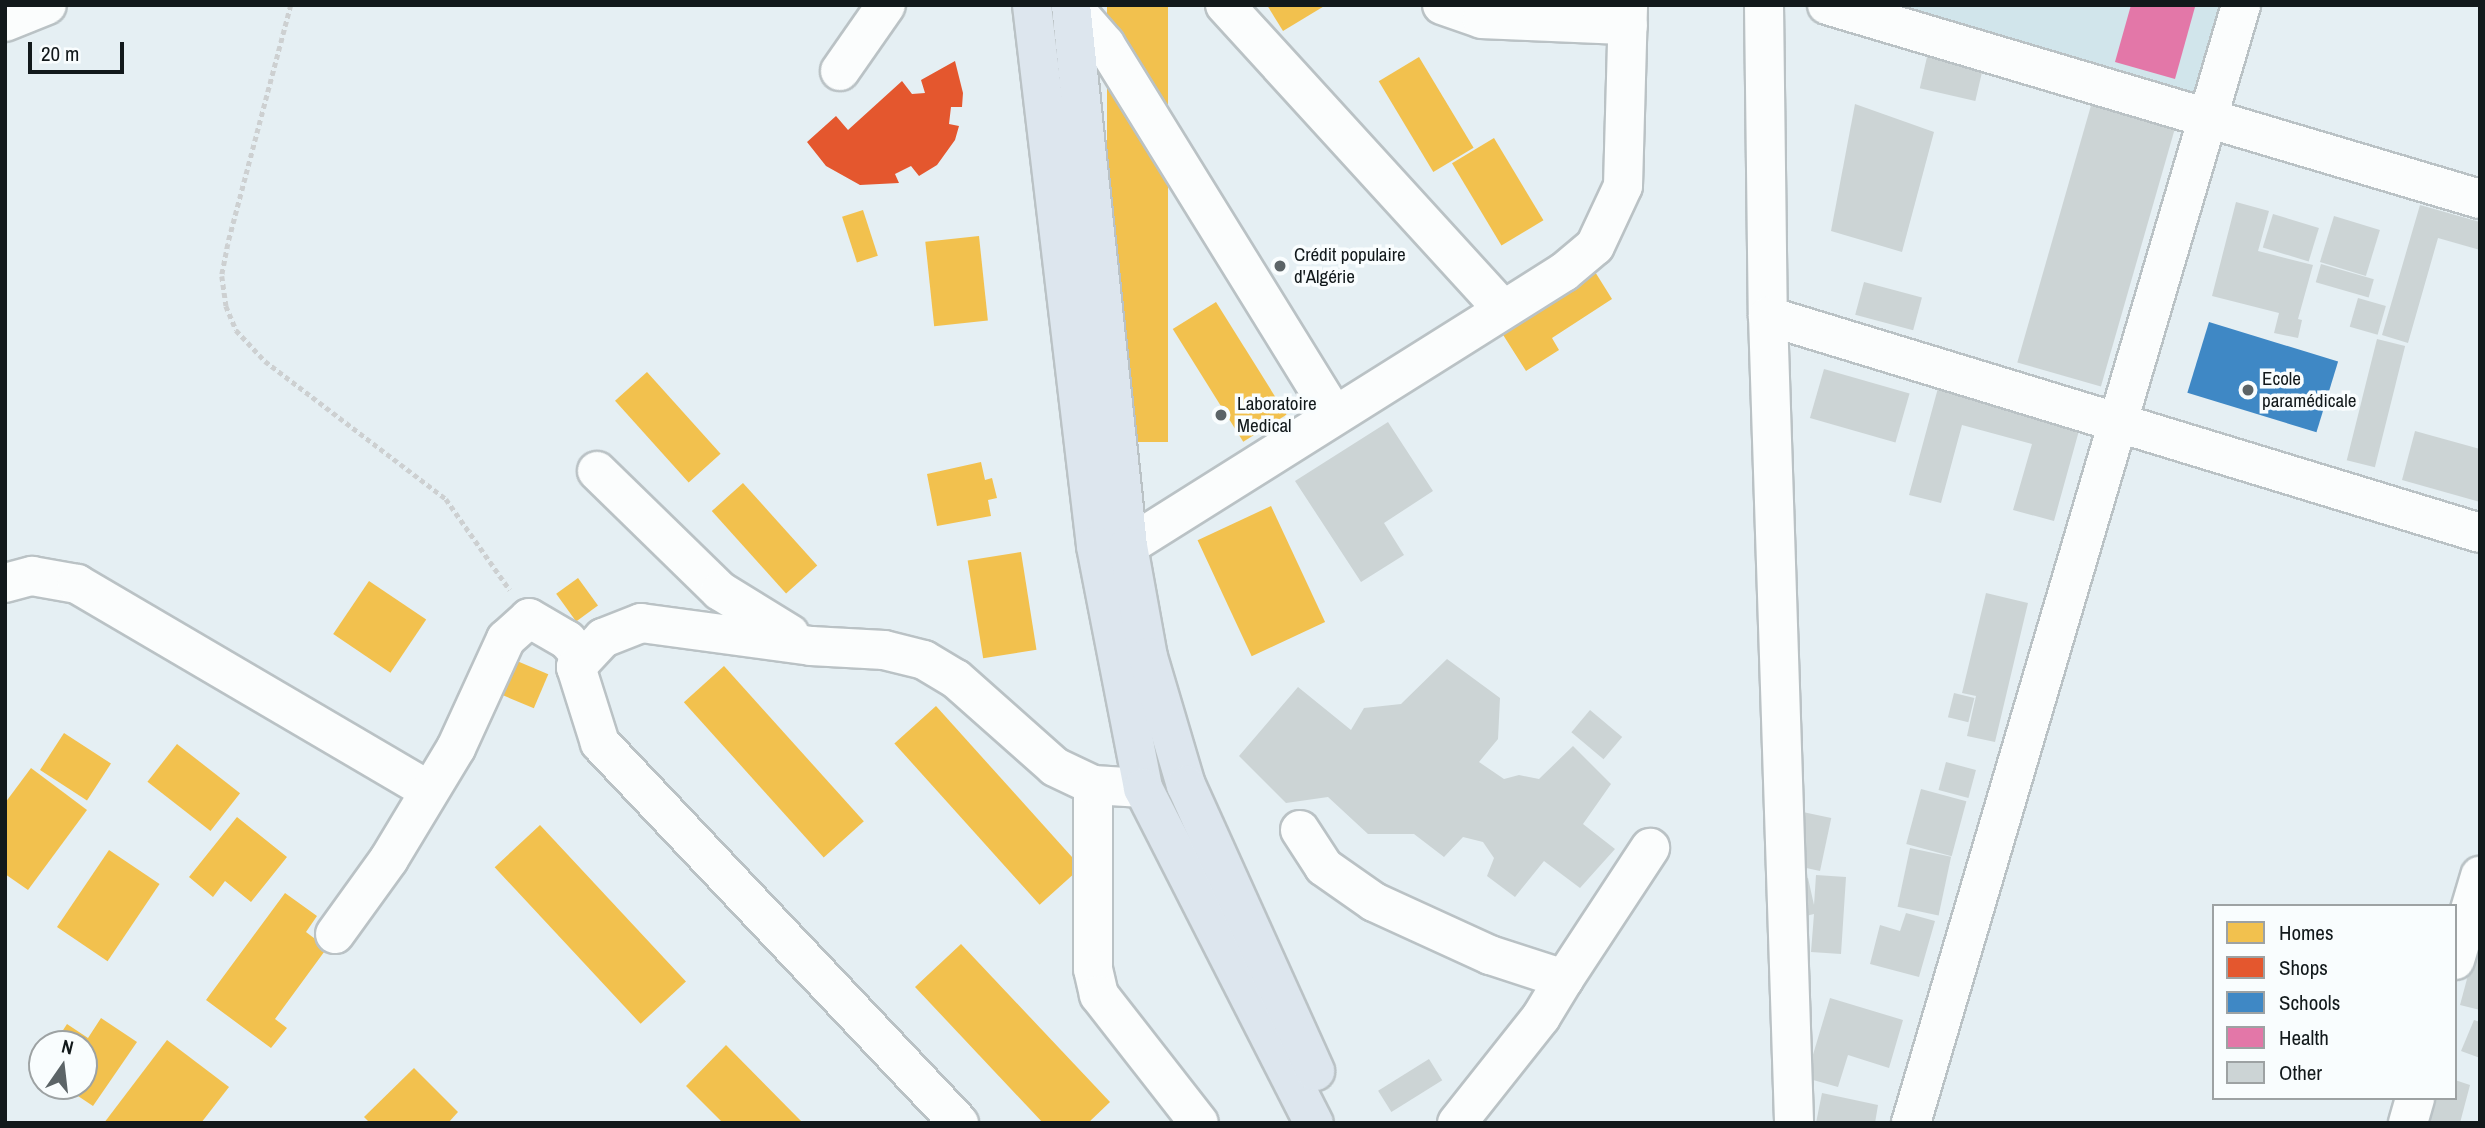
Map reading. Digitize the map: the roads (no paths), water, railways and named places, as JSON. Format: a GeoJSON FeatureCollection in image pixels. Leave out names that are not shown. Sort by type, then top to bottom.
{"type":"FeatureCollection","features":[{"type":"Feature","properties":{"kind":"highway"},"geometry":{"type":"LineString","coordinates":[[1032,5],[1096,545],[1143,788],[1314,1123]]}},
{"type":"Feature","properties":{"kind":"highway"},"geometry":{"type":"LineString","coordinates":[[1071,5],[1128,546],[1148,657],[1186,785],[1341,1123]]}},
{"type":"Feature","properties":{"kind":"street"},"geometry":{"type":"LineString","coordinates":[[5,22],[47,5]]}},
{"type":"Feature","properties":{"kind":"street"},"geometry":{"type":"LineString","coordinates":[[840,71],[886,5]]}},
{"type":"Feature","properties":{"kind":"street"},"geometry":{"type":"LineString","coordinates":[[1071,5],[1105,44],[1334,415]]}},
{"type":"Feature","properties":{"kind":"street"},"geometry":{"type":"LineString","coordinates":[[1225,5],[1501,307]]}},
{"type":"Feature","properties":{"kind":"street"},"geometry":{"type":"LineString","coordinates":[[1128,546],[1501,307],[1564,272],[1595,246],[1623,186],[1628,15],[1482,19],[1442,5]]}},
{"type":"Feature","properties":{"kind":"street"},"geometry":{"type":"LineString","coordinates":[[1764,5],[1768,316],[1794,1123]]}},
{"type":"Feature","properties":{"kind":"street"},"geometry":{"type":"LineString","coordinates":[[1827,5],[2480,199]]}},
{"type":"Feature","properties":{"kind":"street"},"geometry":{"type":"LineString","coordinates":[[1911,1123],[2241,5]]}},
{"type":"Feature","properties":{"kind":"street"},"geometry":{"type":"LineString","coordinates":[[1768,316],[2118,426],[2480,533]]}},
{"type":"Feature","properties":{"kind":"street"},"geometry":{"type":"LineString","coordinates":[[597,471],[720,591],[811,646]]}},
{"type":"Feature","properties":{"kind":"street"},"geometry":{"type":"LineString","coordinates":[[5,583],[32,576],[77,583],[428,790]]}},
{"type":"Feature","properties":{"kind":"street"},"geometry":{"type":"LineString","coordinates":[[335,934],[389,859],[428,790],[456,748],[506,639],[529,618],[567,640],[580,655],[576,667],[600,743],[959,1123]]}},
{"type":"Feature","properties":{"kind":"street"},"geometry":{"type":"LineString","coordinates":[[576,667],[603,638],[641,623],[811,646],[884,650],[924,660],[956,679],[1055,768],[1093,785],[1143,788]]}},
{"type":"Feature","properties":{"kind":"street"},"geometry":{"type":"LineString","coordinates":[[1093,785],[1093,969],[1099,995],[1199,1123]]}},
{"type":"Feature","properties":{"kind":"street"},"geometry":{"type":"LineString","coordinates":[[1300,830],[1324,867],[1374,902],[1490,954],[1564,979]]}},
{"type":"Feature","properties":{"kind":"street"},"geometry":{"type":"LineString","coordinates":[[1457,1123],[1541,1017],[1650,848]]}},
{"type":"Feature","properties":{"kind":"street"},"geometry":{"type":"LineString","coordinates":[[2457,953],[2480,876]]}},
{"type":"Feature","properties":{"kind":"street"},"geometry":{"type":"LineString","coordinates":[[2407,1123],[2414,1100]]}},
{"type":"Feature","properties":{"kind":"place","name":"Crédit populaire d'Algérie"},"geometry":{"type":"Point","coordinates":[1280,266]}},
{"type":"Feature","properties":{"kind":"place","name":"Ecole paramédicale"},"geometry":{"type":"Point","coordinates":[2248,390]}},
{"type":"Feature","properties":{"kind":"place","name":"Laboratoire Medical"},"geometry":{"type":"Point","coordinates":[1221,415]}}]}
